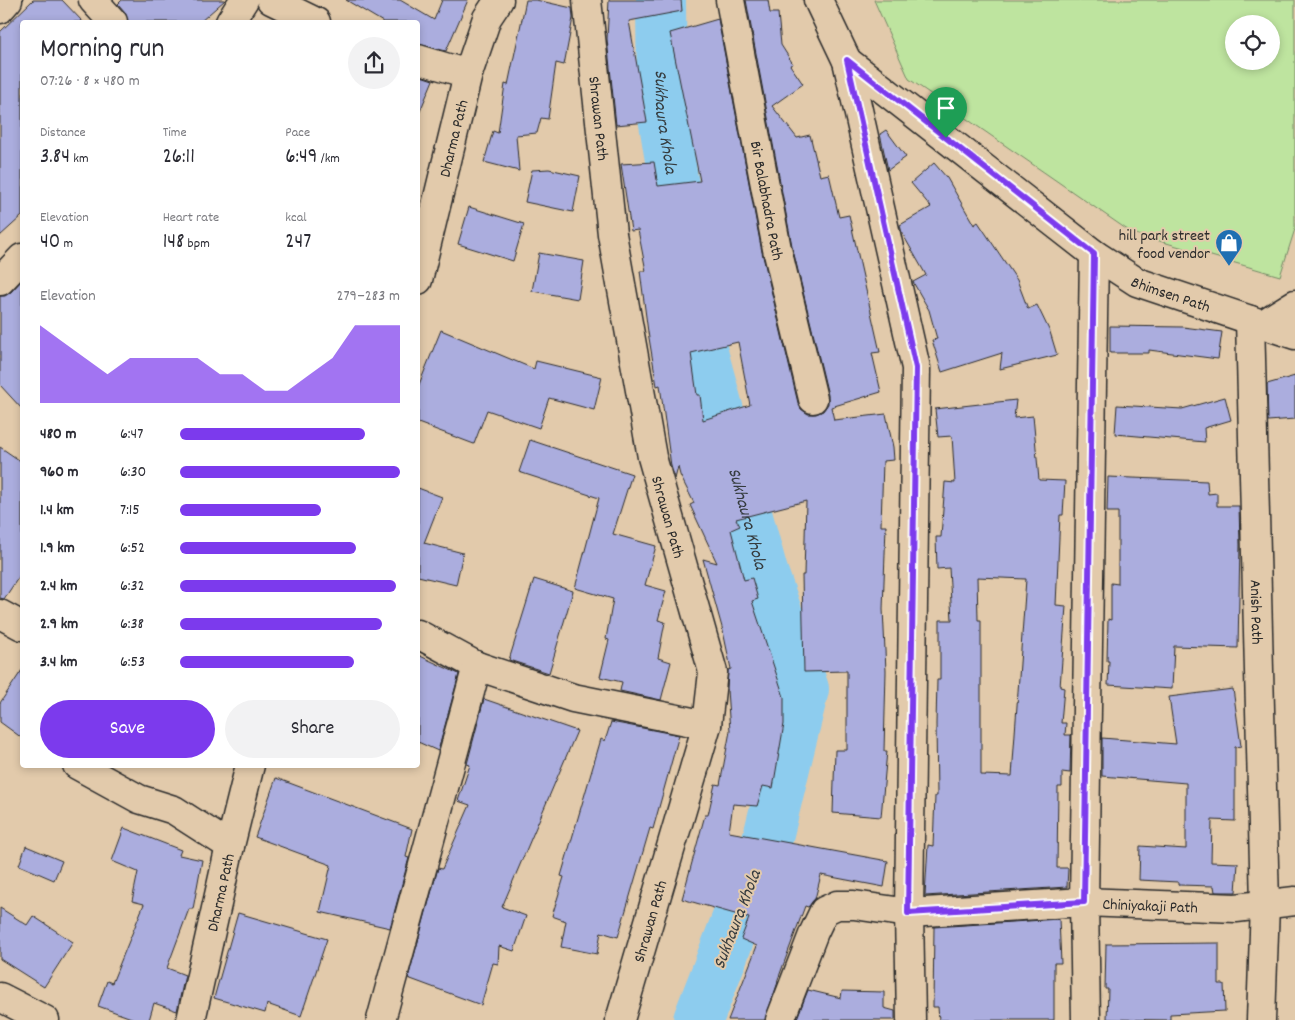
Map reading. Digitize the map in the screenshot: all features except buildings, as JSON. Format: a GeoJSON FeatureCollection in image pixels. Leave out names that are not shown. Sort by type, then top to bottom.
{"type":"FeatureCollection","features":[{"type":"Feature","properties":{"kind":"street"},"geometry":{"type":"LineString","coordinates":[[0,9],[8,0]]}},
{"type":"Feature","properties":{"kind":"street"},"geometry":{"type":"LineString","coordinates":[[93,0],[111,20]]}},
{"type":"Feature","properties":{"kind":"street"},"geometry":{"type":"LineString","coordinates":[[231,20],[244,0]]}},
{"type":"Feature","properties":{"kind":"street"},"geometry":{"type":"LineString","coordinates":[[271,0],[312,20]]}},
{"type":"Feature","properties":{"kind":"street","name":"Dharma Path"},"geometry":{"type":"LineString","coordinates":[[420,261],[422,242],[468,74],[487,18],[498,0]]}},
{"type":"Feature","properties":{"kind":"street","name":"Shrawan Path"},"geometry":{"type":"LineString","coordinates":[[587,0],[612,234],[652,457],[713,672],[707,725],[620,1020]]}},
{"type":"Feature","properties":{"kind":"street","name":"Bir Balabhadra Path"},"geometry":{"type":"LineString","coordinates":[[730,0],[777,249],[813,399]]}},
{"type":"Feature","properties":{"kind":"street"},"geometry":{"type":"LineString","coordinates":[[818,0],[847,60],[916,368],[908,913],[911,1020]]}},
{"type":"Feature","properties":{"kind":"street"},"geometry":{"type":"LineString","coordinates":[[420,60],[468,74]]}},
{"type":"Feature","properties":{"kind":"street","name":"Bhimsen Path"},"geometry":{"type":"LineString","coordinates":[[847,60],[1094,254],[1137,282],[1295,335]]}},
{"type":"Feature","properties":{"kind":"street"},"geometry":{"type":"LineString","coordinates":[[1086,1020],[1084,902],[1094,254]]}},
{"type":"Feature","properties":{"kind":"street"},"geometry":{"type":"LineString","coordinates":[[0,281],[20,260]]}},
{"type":"Feature","properties":{"kind":"street"},"geometry":{"type":"LineString","coordinates":[[1256,322],[1295,304]]}},
{"type":"Feature","properties":{"kind":"street","name":"Anish Path"},"geometry":{"type":"LineString","coordinates":[[1256,322],[1265,904],[1261,1020]]}},
{"type":"Feature","properties":{"kind":"street"},"geometry":{"type":"LineString","coordinates":[[0,614],[20,625]]}},
{"type":"Feature","properties":{"kind":"street"},"geometry":{"type":"LineString","coordinates":[[420,635],[477,666],[573,698],[707,725]]}},
{"type":"Feature","properties":{"kind":"street"},"geometry":{"type":"LineString","coordinates":[[381,1020],[477,666]]}},
{"type":"Feature","properties":{"kind":"street"},"geometry":{"type":"LineString","coordinates":[[82,768],[139,799],[174,810],[230,846]]}},
{"type":"Feature","properties":{"kind":"street","name":"Dharma Path"},"geometry":{"type":"LineString","coordinates":[[199,1018],[230,846],[249,768]]}},
{"type":"Feature","properties":{"kind":"street","name":"Chiniyakaji Path"},"geometry":{"type":"LineString","coordinates":[[780,1020],[824,911],[837,906],[854,905],[908,913],[1084,902],[1236,908],[1295,901]]}},
{"type":"Feature","properties":{"kind":"street"},"geometry":{"type":"LineString","coordinates":[[0,998],[45,1020]]}},
{"type":"Feature","properties":{"kind":"green space"},"geometry":{"type":"Polygon","coordinates":[[[874,0],[1295,0],[1295,229],[1280,276],[1132,233],[909,79],[874,0]]]}},
{"type":"Feature","properties":{"kind":"waterway","name":"Sukhaura Khola"},"geometry":{"type":"LineString","coordinates":[[661,0],[662,111],[699,338],[763,572],[804,689],[768,837],[698,1020]]}},
{"type":"Feature","properties":{"kind":"place","name":"hill park street food vendor"},"geometry":{"type":"Point","coordinates":[1229,267]}},
{"type":"Feature","properties":{"kind":"route"},"geometry":{"type":"LineString","coordinates":[[847,60],[946,138],[1094,254],[1084,902],[908,913],[916,368],[847,60]]}}]}
